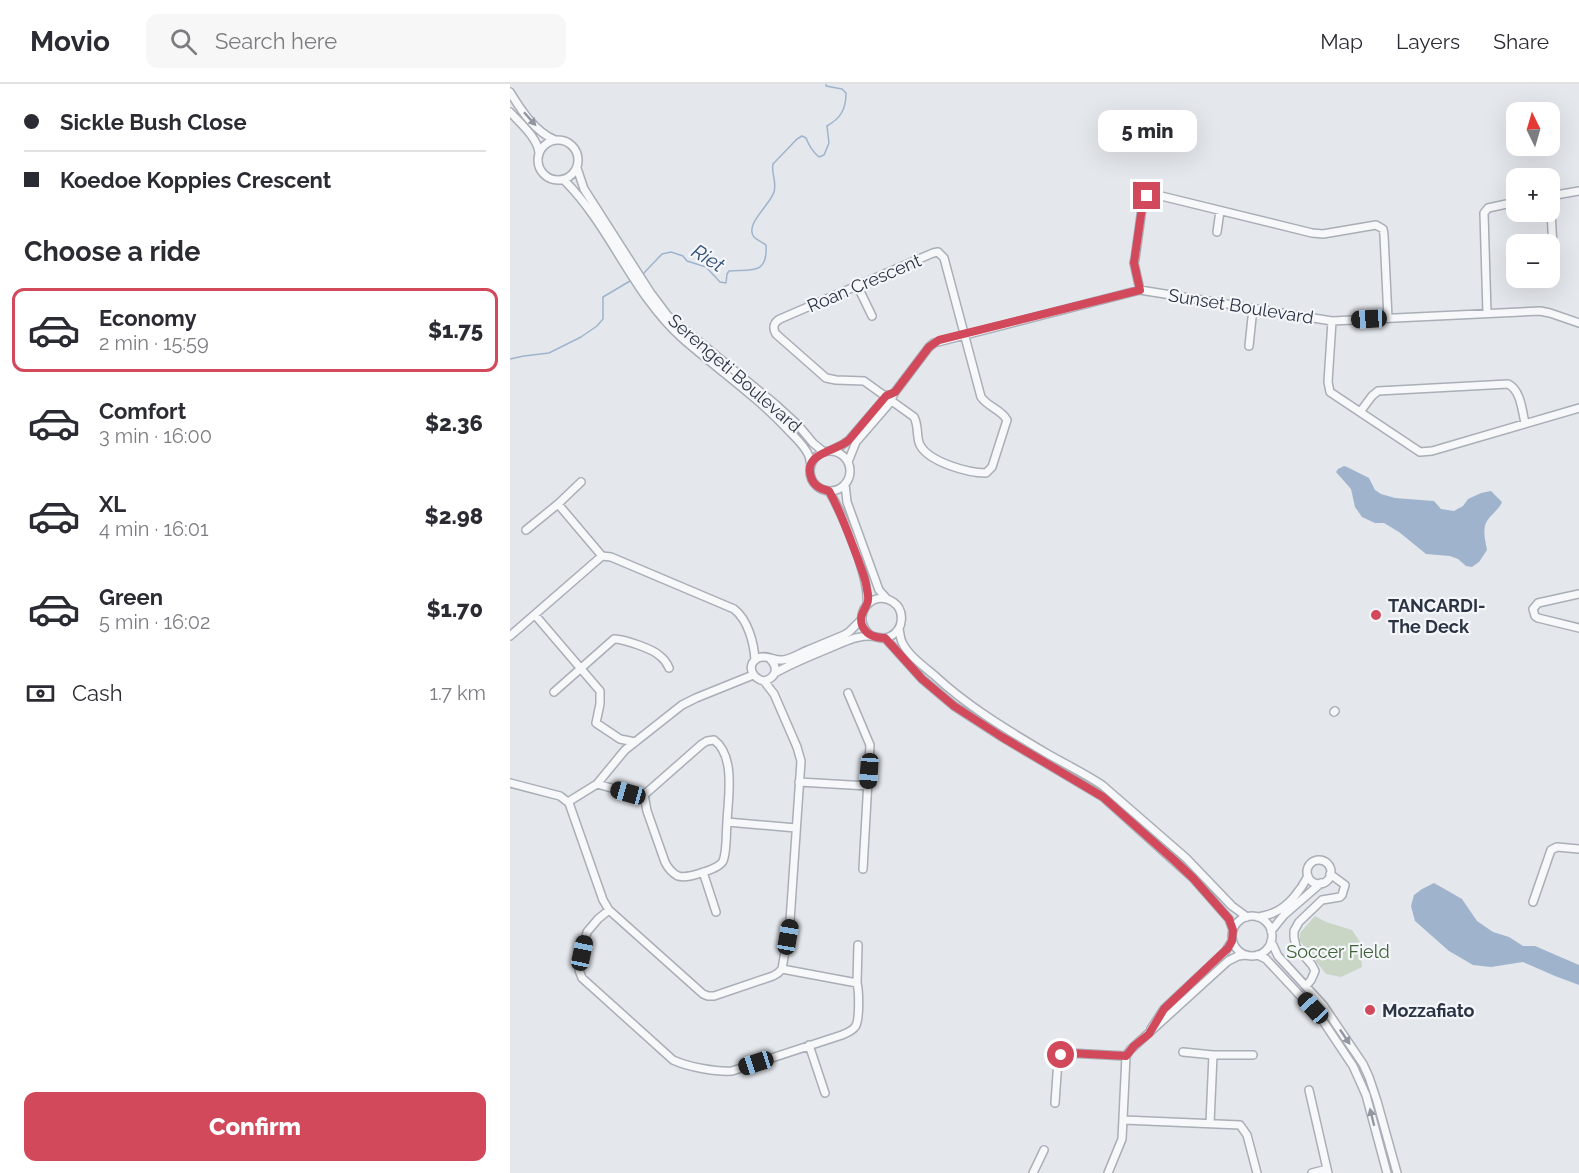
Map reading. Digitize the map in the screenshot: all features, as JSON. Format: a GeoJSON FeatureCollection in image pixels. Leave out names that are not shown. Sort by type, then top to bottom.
{"type":"FeatureCollection","features":[{"type":"Feature","properties":{"kind":"street"},"geometry":{"type":"LineString","coordinates":[[510,92],[531,121],[546,135],[566,142],[574,148],[578,158],[577,168],[570,177],[564,180],[552,180],[542,173],[539,168],[539,151],[535,141],[510,112]]}},
{"type":"Feature","properties":{"kind":"street"},"geometry":{"type":"LineString","coordinates":[[539,154],[545,145],[556,140]]}},
{"type":"Feature","properties":{"kind":"street","name":"Serengeti Boulevard"},"geometry":{"type":"LineString","coordinates":[[577,168],[584,189],[659,315],[679,335],[776,417],[805,449],[811,465]]}},
{"type":"Feature","properties":{"kind":"street","name":"Serengeti Boulevard"},"geometry":{"type":"LineString","coordinates":[[564,180],[578,193],[611,237]]}},
{"type":"Feature","properties":{"kind":"street"},"geometry":{"type":"LineString","coordinates":[[1560,195],[1579,192]]}},
{"type":"Feature","properties":{"kind":"street"},"geometry":{"type":"LineString","coordinates":[[1140,290],[1134,263],[1143,201],[1147,196],[1153,194],[1317,234],[1371,225],[1381,227],[1384,235],[1388,318]]}},
{"type":"Feature","properties":{"kind":"street"},"geometry":{"type":"LineString","coordinates":[[1487,313],[1484,213],[1488,208],[1506,204]]}},
{"type":"Feature","properties":{"kind":"street"},"geometry":{"type":"LineString","coordinates":[[1217,232],[1220,211]]}},
{"type":"Feature","properties":{"kind":"street","name":"Roan Crescent"},"geometry":{"type":"LineString","coordinates":[[938,252],[944,258],[963,334],[981,397],[990,406],[1004,414],[1007,420],[992,467],[986,473],[935,459],[921,446],[917,421],[914,417],[864,381],[826,378],[776,334],[773,328],[774,323],[780,318],[938,252]]}},
{"type":"Feature","properties":{"kind":"street"},"geometry":{"type":"LineString","coordinates":[[857,285],[872,316]]}},
{"type":"Feature","properties":{"kind":"street","name":"Sunset Boulevard"},"geometry":{"type":"LineString","coordinates":[[888,398],[929,347],[939,340],[1140,290],[1332,321],[1544,312],[1579,323]]}},
{"type":"Feature","properties":{"kind":"street","name":"Serengeti Boulevard"},"geometry":{"type":"LineString","coordinates":[[647,294],[668,316],[775,404],[798,425],[813,443],[827,451]]}},
{"type":"Feature","properties":{"kind":"street"},"geometry":{"type":"LineString","coordinates":[[1249,346],[1253,308]]}},
{"type":"Feature","properties":{"kind":"street"},"geometry":{"type":"LineString","coordinates":[[1332,321],[1328,390],[1334,397],[1420,452],[1432,451],[1579,408]]}},
{"type":"Feature","properties":{"kind":"street"},"geometry":{"type":"LineString","coordinates":[[1360,412],[1378,391],[1508,384],[1516,391],[1525,423]]}},
{"type":"Feature","properties":{"kind":"street"},"geometry":{"type":"LineString","coordinates":[[848,462],[856,442],[888,398]]}},
{"type":"Feature","properties":{"kind":"street"},"geometry":{"type":"LineString","coordinates":[[827,451],[837,452],[848,462],[849,478],[840,489],[829,491],[814,484],[811,478],[811,465],[814,459],[827,451],[845,444],[871,420]]}},
{"type":"Feature","properties":{"kind":"street"},"geometry":{"type":"LineString","coordinates":[[526,530],[581,482]]}},
{"type":"Feature","properties":{"kind":"street"},"geometry":{"type":"LineString","coordinates":[[755,660],[769,658],[784,660],[853,639],[871,636],[885,638],[898,629],[902,619],[901,613],[894,602],[879,590],[847,502],[845,484]]}},
{"type":"Feature","properties":{"kind":"street"},"geometry":{"type":"LineString","coordinates":[[829,491],[844,520],[864,577],[867,587],[867,604]]}},
{"type":"Feature","properties":{"kind":"street"},"geometry":{"type":"LineString","coordinates":[[558,504],[602,556],[611,557],[734,609],[740,614],[754,646],[755,660],[752,666],[753,675],[757,680],[764,681],[849,632],[861,620]]}},
{"type":"Feature","properties":{"kind":"street"},"geometry":{"type":"LineString","coordinates":[[510,636],[602,556]]}},
{"type":"Feature","properties":{"kind":"street"},"geometry":{"type":"LineString","coordinates":[[1579,594],[1538,603],[1533,609],[1538,618],[1579,628]]}},
{"type":"Feature","properties":{"kind":"street"},"geometry":{"type":"LineString","coordinates":[[871,636],[861,620],[862,612],[867,604],[876,599],[888,599]]}},
{"type":"Feature","properties":{"kind":"street"},"geometry":{"type":"LineString","coordinates":[[535,615],[600,692],[596,723],[620,739],[635,742]]}},
{"type":"Feature","properties":{"kind":"street"},"geometry":{"type":"LineString","coordinates":[[898,629],[903,644],[950,690],[1000,725],[1102,785],[1186,858],[1232,906],[1247,917]]}},
{"type":"Feature","properties":{"kind":"street"},"geometry":{"type":"LineString","coordinates":[[885,638],[922,679],[954,706],[1103,797],[1193,878],[1229,919],[1233,930],[1232,941],[1225,952],[1169,1004],[1160,1014],[1149,1034]]}},
{"type":"Feature","properties":{"kind":"street"},"geometry":{"type":"LineString","coordinates":[[554,692],[611,642],[618,639],[655,652],[663,658],[669,668]]}},
{"type":"Feature","properties":{"kind":"street"},"geometry":{"type":"LineString","coordinates":[[754,646],[775,665],[774,694]]}},
{"type":"Feature","properties":{"kind":"street"},"geometry":{"type":"LineString","coordinates":[[568,802],[597,784],[625,750],[682,705],[753,675]]}},
{"type":"Feature","properties":{"kind":"street"},"geometry":{"type":"LineString","coordinates":[[510,783],[560,796],[568,802],[603,900],[609,910],[705,995],[714,996],[767,978],[782,969],[790,921],[800,753],[774,694],[764,681]]}},
{"type":"Feature","properties":{"kind":"street"},"geometry":{"type":"LineString","coordinates":[[848,693],[870,745],[863,869]]}},
{"type":"Feature","properties":{"kind":"street"},"geometry":{"type":"LineString","coordinates":[[620,739],[625,750]]}},
{"type":"Feature","properties":{"kind":"street"},"geometry":{"type":"LineString","coordinates":[[714,740],[721,748],[728,766],[727,822],[723,862],[704,872],[684,877],[677,875],[670,870],[662,856],[644,797],[646,792],[702,744],[714,740]]}},
{"type":"Feature","properties":{"kind":"street"},"geometry":{"type":"LineString","coordinates":[[799,782],[868,786]]}},
{"type":"Feature","properties":{"kind":"street"},"geometry":{"type":"LineString","coordinates":[[597,784],[644,797]]}},
{"type":"Feature","properties":{"kind":"street"},"geometry":{"type":"LineString","coordinates":[[727,822],[796,828]]}},
{"type":"Feature","properties":{"kind":"street"},"geometry":{"type":"LineString","coordinates":[[1533,902],[1551,850],[1557,847],[1579,849]]}},
{"type":"Feature","properties":{"kind":"street"},"geometry":{"type":"LineString","coordinates":[[1233,930],[1240,920],[1272,914],[1282,908],[1297,893],[1308,876],[1310,864],[1317,860],[1327,863],[1330,874],[1326,881],[1284,915],[1271,931]]}},
{"type":"Feature","properties":{"kind":"street"},"geometry":{"type":"LineString","coordinates":[[704,872],[716,912]]}},
{"type":"Feature","properties":{"kind":"street"},"geometry":{"type":"LineString","coordinates":[[1306,986],[1315,971],[1296,947],[1294,931],[1299,922],[1322,900],[1342,895],[1345,885],[1330,874]]}},
{"type":"Feature","properties":{"kind":"street"},"geometry":{"type":"LineString","coordinates":[[1308,876],[1314,882],[1321,883]]}},
{"type":"Feature","properties":{"kind":"street"},"geometry":{"type":"LineString","coordinates":[[609,910],[587,932],[579,968],[582,978],[673,1060],[720,1071],[732,1071],[848,1032],[856,1026],[858,945]]}},
{"type":"Feature","properties":{"kind":"street"},"geometry":{"type":"LineString","coordinates":[[1108,1173],[1122,1139],[1126,1056],[1134,1046],[1228,961],[1238,956],[1255,956],[1267,950],[1271,941],[1271,931],[1269,925],[1258,917]]}},
{"type":"Feature","properties":{"kind":"street"},"geometry":{"type":"LineString","coordinates":[[1232,941],[1236,949],[1246,955]]}},
{"type":"Feature","properties":{"kind":"street"},"geometry":{"type":"LineString","coordinates":[[1271,941],[1278,956],[1333,1019],[1370,1077],[1397,1173]]}},
{"type":"Feature","properties":{"kind":"street"},"geometry":{"type":"LineString","coordinates":[[1258,955],[1266,959],[1321,1018],[1353,1066],[1366,1095],[1387,1173]]}},
{"type":"Feature","properties":{"kind":"street"},"geometry":{"type":"LineString","coordinates":[[782,969],[857,983]]}},
{"type":"Feature","properties":{"kind":"street"},"geometry":{"type":"LineString","coordinates":[[1184,989],[1190,996]]}},
{"type":"Feature","properties":{"kind":"street"},"geometry":{"type":"LineString","coordinates":[[1169,1004],[1175,1010]]}},
{"type":"Feature","properties":{"kind":"street"},"geometry":{"type":"LineString","coordinates":[[809,1045],[825,1093]]}},
{"type":"Feature","properties":{"kind":"street"},"geometry":{"type":"LineString","coordinates":[[1183,1052],[1253,1055]]}},
{"type":"Feature","properties":{"kind":"street"},"geometry":{"type":"LineString","coordinates":[[1055,1103],[1058,1060],[1061,1055],[1069,1053],[1126,1056]]}},
{"type":"Feature","properties":{"kind":"street"},"geometry":{"type":"LineString","coordinates":[[1210,1123],[1213,1055]]}},
{"type":"Feature","properties":{"kind":"street"},"geometry":{"type":"LineString","coordinates":[[1309,1090],[1328,1171],[1312,1173]]}},
{"type":"Feature","properties":{"kind":"street"},"geometry":{"type":"LineString","coordinates":[[1124,1120],[1243,1126],[1257,1173]]}},
{"type":"Feature","properties":{"kind":"street"},"geometry":{"type":"LineString","coordinates":[[1033,1173],[1044,1150]]}},
{"type":"Feature","properties":{"kind":"green space","name":"Soccer Field"},"geometry":{"type":"Polygon","coordinates":[[[1315,916],[1352,930],[1360,942],[1362,967],[1341,977],[1326,974],[1300,941],[1300,933],[1315,916]]]}},
{"type":"Feature","properties":{"kind":"water"},"geometry":{"type":"Polygon","coordinates":[[[1344,466],[1369,478],[1375,490],[1381,494],[1395,498],[1434,501],[1441,509],[1454,511],[1463,506],[1468,499],[1491,491],[1502,502],[1485,524],[1487,550],[1479,562],[1472,567],[1466,566],[1450,556],[1426,554],[1384,523],[1375,523],[1362,517],[1355,507],[1351,489],[1336,472],[1344,466]]]}},
{"type":"Feature","properties":{"kind":"water"},"geometry":{"type":"Polygon","coordinates":[[[1434,883],[1462,899],[1477,921],[1493,932],[1509,937],[1523,946],[1535,946],[1579,965],[1579,985],[1523,962],[1491,967],[1473,965],[1449,951],[1415,921],[1411,906],[1414,895],[1434,883]]]}},
{"type":"Feature","properties":{"kind":"waterway","name":"Riet"},"geometry":{"type":"LineString","coordinates":[[642,275],[662,254],[671,252],[683,256],[687,261],[706,267],[720,282],[726,283],[729,271],[750,270],[761,266],[766,255],[766,245],[754,237],[752,227],[774,192],[773,164],[802,136],[806,138],[819,157],[824,155],[829,143],[827,126],[836,120],[844,108],[846,93],[842,89],[826,86],[826,84]]}},
{"type":"Feature","properties":{"kind":"waterway","name":"Riet"},"geometry":{"type":"LineString","coordinates":[[510,359],[549,353],[581,337],[603,319],[603,297],[630,281]]}},
{"type":"Feature","properties":{"kind":"place","name":"TANCARDI- The Deck"},"geometry":{"type":"Point","coordinates":[1376,615]}},
{"type":"Feature","properties":{"kind":"place","name":"Mozzafiato"},"geometry":{"type":"Point","coordinates":[1370,1010]}},
{"type":"Feature","properties":{"kind":"route"},"geometry":{"type":"LineString","coordinates":[[1061,1055],[1069,1053],[1126,1056],[1149,1034],[1164,1009],[1225,952],[1232,941],[1231,922],[1193,878],[1103,797],[954,706],[922,679],[885,638],[871,636],[866,631],[861,618],[868,596],[860,564],[837,505],[829,491],[814,484],[810,471],[818,454],[831,451],[849,440],[886,396],[895,392],[929,347],[939,340],[1140,290],[1134,263],[1143,201],[1147,196]]}}]}
